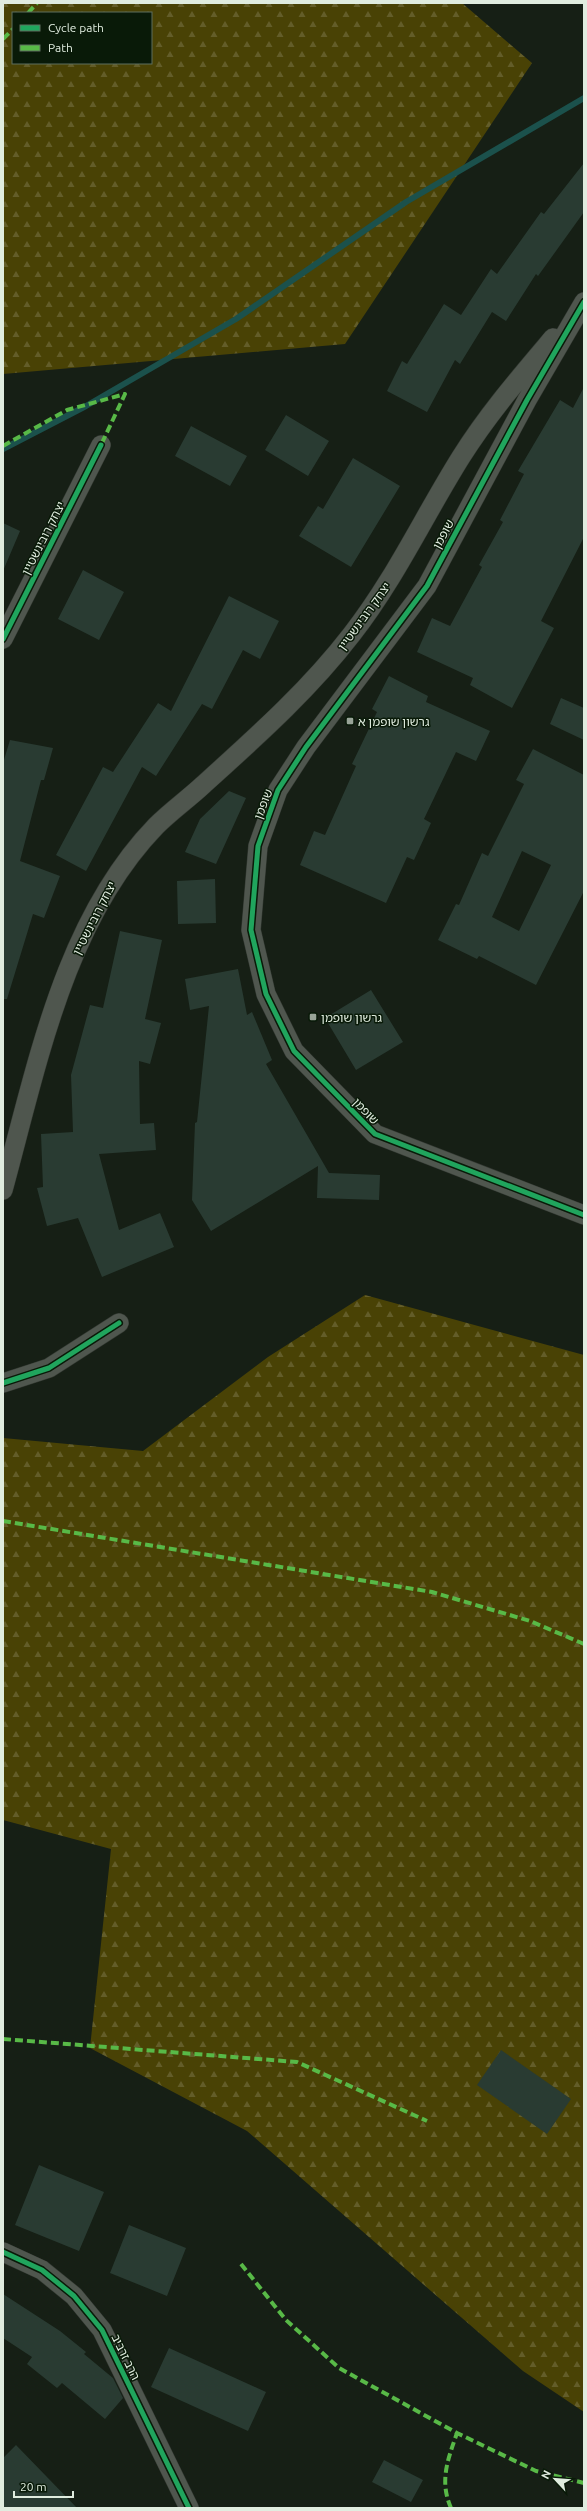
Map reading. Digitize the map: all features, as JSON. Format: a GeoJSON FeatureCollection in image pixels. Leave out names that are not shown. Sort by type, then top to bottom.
{"type":"FeatureCollection","features":[{"type":"Feature","properties":{"kind":"street","name":"שופמן"},"geometry":{"type":"LineString","coordinates":[[584,302],[527,400],[427,586],[306,747],[278,790],[258,846],[251,930],[266,994],[294,1050],[375,1134],[584,1215]]}},
{"type":"Feature","properties":{"kind":"street","name":"יצחק רובינשטיין"},"geometry":{"type":"LineString","coordinates":[[3,1190],[52,1013],[71,963],[107,890],[124,864],[157,826],[263,730],[314,680],[353,633],[391,578],[461,458],[499,401],[584,302]]}},
{"type":"Feature","properties":{"kind":"street"},"geometry":{"type":"LineString","coordinates":[[499,401],[515,398],[527,400]]}},
{"type":"Feature","properties":{"kind":"street","name":"יצחק רובינשטיין"},"geometry":{"type":"LineString","coordinates":[[3,639],[101,445]]}},
{"type":"Feature","properties":{"kind":"street"},"geometry":{"type":"LineString","coordinates":[[3,1382],[49,1368],[119,1323]]}},
{"type":"Feature","properties":{"kind":"street","name":"הרב זרביב"},"geometry":{"type":"LineString","coordinates":[[3,2252],[42,2270],[74,2296],[102,2330],[189,2508]]}},
{"type":"Feature","properties":{"kind":"green space"},"geometry":{"type":"Polygon","coordinates":[[[3,3],[462,3],[532,63],[345,344],[3,374],[3,3]]]}},
{"type":"Feature","properties":{"kind":"green space"},"geometry":{"type":"Polygon","coordinates":[[[365,1295],[584,1355],[584,2412],[523,2371],[247,2131],[90,2048],[111,1849],[3,1820],[3,1438],[143,1451],[268,1357],[365,1295]]]}},
{"type":"Feature","properties":{"kind":"building"},"geometry":{"type":"Polygon","coordinates":[[[584,163],[584,212],[538,276],[536,274],[506,321],[492,312],[460,364],[455,360],[427,412],[387,391],[402,361],[407,364],[444,304],[461,315],[491,269],[497,274],[541,212],[544,214],[584,163]]]}},
{"type":"Feature","properties":{"kind":"building"},"geometry":{"type":"Polygon","coordinates":[[[584,387],[584,537],[541,621],[554,628],[512,708],[470,685],[473,678],[417,652],[432,618],[450,626],[482,567],[479,565],[503,522],[500,520],[524,474],[518,471],[560,400],[573,408],[584,387]]]}},
{"type":"Feature","properties":{"kind":"building"},"geometry":{"type":"Polygon","coordinates":[[[286,415],[329,441],[308,476],[265,450],[286,415]]]}},
{"type":"Feature","properties":{"kind":"building"},"geometry":{"type":"Polygon","coordinates":[[[191,426],[247,456],[230,486],[175,456],[191,426]]]}},
{"type":"Feature","properties":{"kind":"building"},"geometry":{"type":"Polygon","coordinates":[[[353,458],[400,486],[351,567],[299,536],[318,506],[323,509],[353,458]]]}},
{"type":"Feature","properties":{"kind":"building"},"geometry":{"type":"Polygon","coordinates":[[[3,523],[20,531],[3,571],[3,523]]]}},
{"type":"Feature","properties":{"kind":"building"},"geometry":{"type":"Polygon","coordinates":[[[83,570],[124,592],[99,640],[58,619],[83,570]]]}},
{"type":"Feature","properties":{"kind":"building"},"geometry":{"type":"Polygon","coordinates":[[[229,596],[279,621],[260,659],[243,650],[212,709],[202,704],[156,776],[142,767],[86,871],[56,855],[103,767],[113,772],[158,703],[171,711],[229,596]]]}},
{"type":"Feature","properties":{"kind":"building"},"geometry":{"type":"Polygon","coordinates":[[[389,676],[428,696],[426,702],[490,731],[476,761],[456,752],[424,819],[431,823],[414,860],[407,857],[386,903],[300,865],[314,831],[325,835],[356,766],[352,764],[377,712],[372,709],[389,676]]]}},
{"type":"Feature","properties":{"kind":"building"},"geometry":{"type":"Polygon","coordinates":[[[561,698],[584,708],[584,740],[550,724],[561,698]]]}},
{"type":"Feature","properties":{"kind":"building"},"geometry":{"type":"Polygon","coordinates":[[[10,740],[53,748],[44,780],[41,780],[20,861],[60,876],[44,918],[33,914],[7,999],[3,999],[3,763],[10,740]]]}},
{"type":"Feature","properties":{"kind":"building"},"geometry":{"type":"Polygon","coordinates":[[[533,749],[584,775],[584,891],[536,985],[479,956],[477,959],[438,940],[456,904],[459,905],[482,853],[488,856],[524,784],[516,780],[533,749]],[[522,851],[492,917],[519,931],[551,865],[522,851]]]}},
{"type":"Feature","properties":{"kind":"building"},"geometry":{"type":"Polygon","coordinates":[[[229,791],[246,798],[216,864],[185,852],[200,819],[229,791]]]}},
{"type":"Feature","properties":{"kind":"building"},"geometry":{"type":"Polygon","coordinates":[[[215,879],[216,923],[178,924],[177,881],[215,879]]]}},
{"type":"Feature","properties":{"kind":"building"},"geometry":{"type":"Polygon","coordinates":[[[120,931],[162,940],[145,1019],[161,1023],[150,1064],[139,1061],[140,1124],[154,1123],[156,1150],[99,1154],[119,1230],[160,1213],[174,1247],[102,1277],[78,1218],[47,1226],[37,1188],[43,1187],[41,1134],[73,1132],[71,1075],[90,1005],[103,1008],[120,931]]]}},
{"type":"Feature","properties":{"kind":"building"},"geometry":{"type":"Polygon","coordinates":[[[238,969],[247,1015],[252,1012],[272,1060],[266,1064],[329,1173],[380,1175],[379,1200],[317,1198],[318,1166],[211,1231],[192,1200],[195,1123],[197,1122],[209,1006],[190,1010],[185,979],[238,969]]]}},
{"type":"Feature","properties":{"kind":"building"},"geometry":{"type":"Polygon","coordinates":[[[371,990],[403,1042],[356,1070],[325,1018],[371,990]]]}},
{"type":"Feature","properties":{"kind":"building"},"geometry":{"type":"Polygon","coordinates":[[[501,2050],[571,2099],[547,2134],[477,2085],[501,2050]]]}},
{"type":"Feature","properties":{"kind":"building"},"geometry":{"type":"Polygon","coordinates":[[[39,2165],[104,2192],[79,2251],[15,2225],[39,2165]]]}},
{"type":"Feature","properties":{"kind":"building"},"geometry":{"type":"Polygon","coordinates":[[[129,2225],[186,2248],[167,2296],[110,2273],[129,2225]]]}},
{"type":"Feature","properties":{"kind":"building"},"geometry":{"type":"Polygon","coordinates":[[[3,2294],[60,2331],[86,2352],[84,2354],[113,2378],[123,2398],[105,2419],[62,2383],[57,2388],[27,2364],[32,2357],[3,2338],[3,2294]]]}},
{"type":"Feature","properties":{"kind":"building"},"geometry":{"type":"Polygon","coordinates":[[[169,2348],[266,2392],[248,2431],[151,2387],[169,2348]]]}},
{"type":"Feature","properties":{"kind":"building"},"geometry":{"type":"Polygon","coordinates":[[[16,2445],[77,2508],[3,2508],[3,2458],[16,2445]]]}},
{"type":"Feature","properties":{"kind":"building"},"geometry":{"type":"Polygon","coordinates":[[[384,2460],[423,2480],[411,2502],[372,2482],[384,2460]]]}},
{"type":"Feature","properties":{"kind":"waterway"},"geometry":{"type":"LineString","coordinates":[[3,449],[86,406],[236,319],[406,202],[584,98]]}},
{"type":"Feature","properties":{"kind":"marked path"},"geometry":{"type":"LineString","coordinates":[[29,12],[37,3]]}},
{"type":"Feature","properties":{"kind":"marked path"},"geometry":{"type":"LineString","coordinates":[[3,39],[12,30]]}},
{"type":"Feature","properties":{"kind":"marked path"},"geometry":{"type":"LineString","coordinates":[[3,446],[67,410],[125,394],[101,445]]}},
{"type":"Feature","properties":{"kind":"marked path"},"geometry":{"type":"LineString","coordinates":[[3,1521],[432,1592],[530,1621],[584,1644]]}},
{"type":"Feature","properties":{"kind":"marked path"},"geometry":{"type":"LineString","coordinates":[[3,2039],[297,2062],[427,2121]]}},
{"type":"Feature","properties":{"kind":"marked path"},"geometry":{"type":"LineString","coordinates":[[241,2264],[286,2320],[339,2368],[457,2433],[536,2471],[584,2483]]}},
{"type":"Feature","properties":{"kind":"marked path"},"geometry":{"type":"LineString","coordinates":[[451,2508],[447,2498],[445,2479],[448,2461],[457,2433]]}},
{"type":"Feature","properties":{"kind":"cycle path"},"geometry":{"type":"LineString","coordinates":[[584,302],[527,400],[427,586],[306,747],[278,790],[258,846],[251,930],[266,994],[294,1051],[375,1134],[584,1215]]}},
{"type":"Feature","properties":{"kind":"cycle path"},"geometry":{"type":"LineString","coordinates":[[3,639],[101,445]]}},
{"type":"Feature","properties":{"kind":"cycle path"},"geometry":{"type":"LineString","coordinates":[[3,1383],[49,1368],[119,1323]]}},
{"type":"Feature","properties":{"kind":"cycle path"},"geometry":{"type":"LineString","coordinates":[[3,2252],[42,2270],[74,2296],[102,2330],[189,2508]]}},
{"type":"Feature","properties":{"kind":"place","name":"גרשון שופמן א"},"geometry":{"type":"Point","coordinates":[350,721]}},
{"type":"Feature","properties":{"kind":"place","name":"גרשון שופמן"},"geometry":{"type":"Point","coordinates":[313,1017]}}]}
